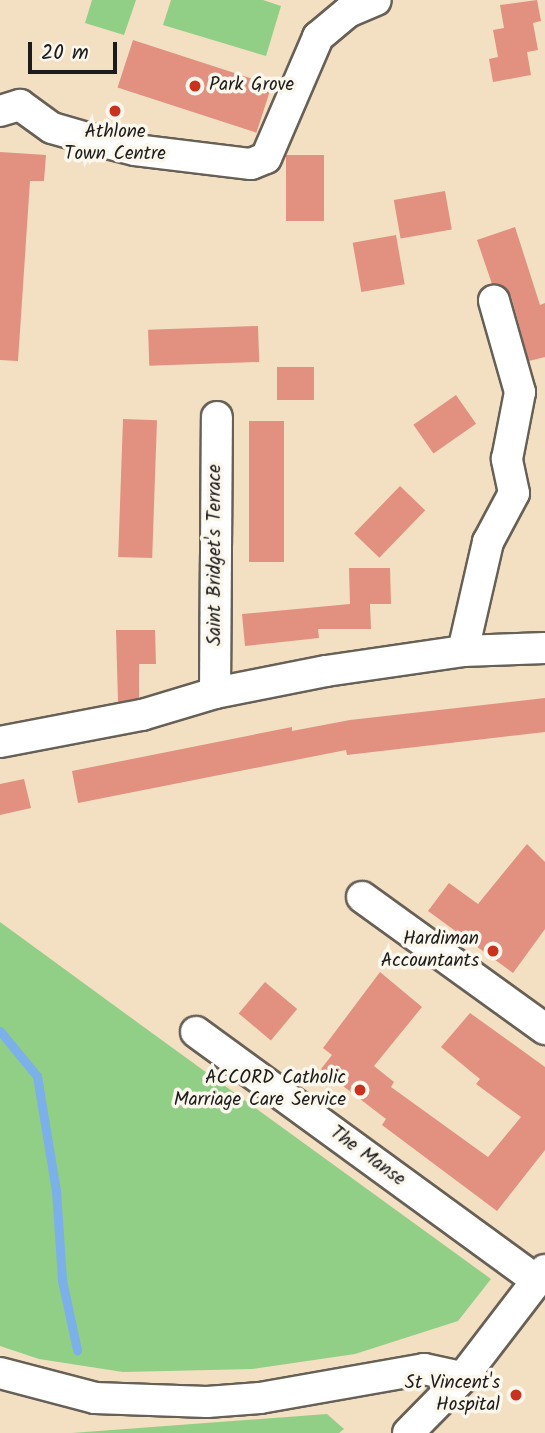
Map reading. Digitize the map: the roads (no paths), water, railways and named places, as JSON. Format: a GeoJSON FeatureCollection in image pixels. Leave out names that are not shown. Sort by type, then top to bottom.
{"type":"FeatureCollection","features":[{"type":"Feature","properties":{"kind":"street"},"geometry":{"type":"LineString","coordinates":[[0,111],[20,105],[52,128],[135,150],[251,164],[266,158],[318,37],[348,12],[376,0]]}},
{"type":"Feature","properties":{"kind":"street"},"geometry":{"type":"LineString","coordinates":[[463,651],[488,542],[514,493],[507,459],[520,392],[494,301]]}},
{"type":"Feature","properties":{"kind":"street","name":"Saint Bridget's Terrace"},"geometry":{"type":"LineString","coordinates":[[215,693],[217,417]]}},
{"type":"Feature","properties":{"kind":"street"},"geometry":{"type":"LineString","coordinates":[[0,743],[142,715],[215,693],[463,651],[545,648]]}},
{"type":"Feature","properties":{"kind":"street"},"geometry":{"type":"LineString","coordinates":[[362,897],[545,1030]]}},
{"type":"Feature","properties":{"kind":"street","name":"The Manse"},"geometry":{"type":"LineString","coordinates":[[197,1032],[541,1276]]}},
{"type":"Feature","properties":{"kind":"street"},"geometry":{"type":"LineString","coordinates":[[408,1433],[463,1377],[541,1276]]}},
{"type":"Feature","properties":{"kind":"street"},"geometry":{"type":"LineString","coordinates":[[0,1373],[84,1396],[146,1402],[260,1398],[424,1369],[463,1377]]}},
{"type":"Feature","properties":{"kind":"waterway"},"geometry":{"type":"LineString","coordinates":[[0,1031],[37,1076],[56,1191],[62,1280],[77,1350]]}},
{"type":"Feature","properties":{"kind":"place","name":"Park Grove"},"geometry":{"type":"Point","coordinates":[195,86]}},
{"type":"Feature","properties":{"kind":"place","name":"Athlone Town Centre"},"geometry":{"type":"Point","coordinates":[115,111]}},
{"type":"Feature","properties":{"kind":"place","name":"Hardiman Accountants"},"geometry":{"type":"Point","coordinates":[493,951]}},
{"type":"Feature","properties":{"kind":"place","name":"ACCORD Catholic Marriage Care Service"},"geometry":{"type":"Point","coordinates":[360,1090]}},
{"type":"Feature","properties":{"kind":"place","name":"St Vincent's Hospital"},"geometry":{"type":"Point","coordinates":[516,1395]}}]}
